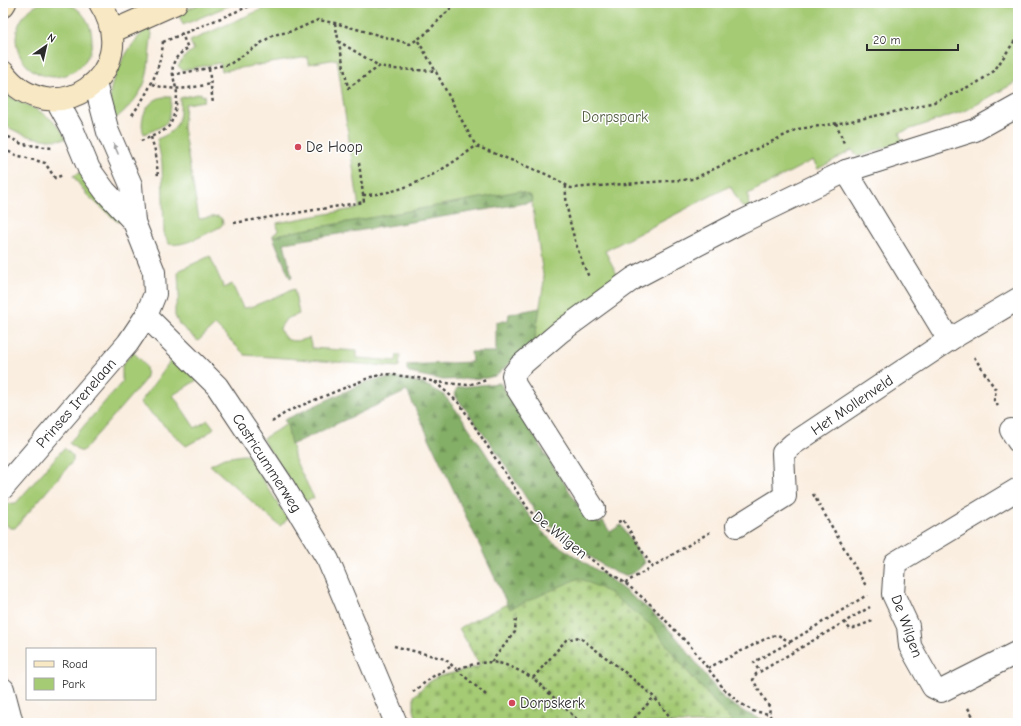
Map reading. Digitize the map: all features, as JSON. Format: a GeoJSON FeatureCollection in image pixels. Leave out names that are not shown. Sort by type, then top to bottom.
{"type":"FeatureCollection","features":[{"type":"Feature","properties":{"kind":"main road"},"geometry":{"type":"LineString","coordinates":[[4,74],[22,91],[38,98],[56,99],[72,96],[95,83],[102,75],[108,64],[112,48],[113,31],[108,15],[100,3]]}},
{"type":"Feature","properties":{"kind":"main road"},"geometry":{"type":"LineString","coordinates":[[113,31],[176,3]]}},
{"type":"Feature","properties":{"kind":"street"},"geometry":{"type":"LineString","coordinates":[[95,83],[108,132],[131,185],[134,222],[154,272],[155,294],[146,316]]}},
{"type":"Feature","properties":{"kind":"street"},"geometry":{"type":"LineString","coordinates":[[56,99],[72,128],[89,169],[105,192],[134,222]]}},
{"type":"Feature","properties":{"kind":"street"},"geometry":{"type":"LineString","coordinates":[[594,510],[515,385],[513,375],[520,366],[601,300],[634,278],[738,223],[846,171],[975,130],[1018,106]]}},
{"type":"Feature","properties":{"kind":"street"},"geometry":{"type":"LineString","coordinates":[[846,171],[955,337],[1018,299]]}},
{"type":"Feature","properties":{"kind":"street","name":"Castricummerweg"},"geometry":{"type":"LineString","coordinates":[[146,316],[217,386],[282,484],[328,560],[396,723]]}},
{"type":"Feature","properties":{"kind":"street","name":"Prinses Irenelaan"},"geometry":{"type":"LineString","coordinates":[[3,488],[128,342],[146,316]]}},
{"type":"Feature","properties":{"kind":"street","name":"Het Mollenveld"},"geometry":{"type":"LineString","coordinates":[[737,526],[784,496],[783,453],[793,444],[955,337]]}},
{"type":"Feature","properties":{"kind":"street","name":"De Wilgen"},"geometry":{"type":"LineString","coordinates":[[1018,489],[895,563],[893,594],[908,626],[910,646],[933,687],[941,691],[1018,652]]}},
{"type":"Feature","properties":{"kind":"street"},"geometry":{"type":"LineString","coordinates":[[3,689],[12,723]]}},
{"type":"Feature","properties":{"kind":"path"},"geometry":{"type":"LineString","coordinates":[[132,115],[152,84],[163,42],[257,3]]}},
{"type":"Feature","properties":{"kind":"path"},"geometry":{"type":"LineString","coordinates":[[172,75],[230,64],[273,35],[293,31],[318,20],[335,23],[410,44],[418,41],[456,3]]}},
{"type":"Feature","properties":{"kind":"path"},"geometry":{"type":"LineString","coordinates":[[335,23],[348,88],[380,66]]}},
{"type":"Feature","properties":{"kind":"path"},"geometry":{"type":"LineString","coordinates":[[418,41],[437,71],[458,116],[476,146],[548,175],[571,188],[693,180],[798,129],[846,122],[934,102],[986,78],[1000,64],[1018,38]]}},
{"type":"Feature","properties":{"kind":"path"},"geometry":{"type":"LineString","coordinates":[[338,41],[380,66],[437,71]]}},
{"type":"Feature","properties":{"kind":"path"},"geometry":{"type":"LineString","coordinates":[[209,69],[213,104]]}},
{"type":"Feature","properties":{"kind":"path"},"geometry":{"type":"LineString","coordinates":[[152,84],[164,89],[195,88],[211,84]]}},
{"type":"Feature","properties":{"kind":"path"},"geometry":{"type":"LineString","coordinates":[[3,134],[22,144],[54,148]]}},
{"type":"Feature","properties":{"kind":"path"},"geometry":{"type":"LineString","coordinates":[[363,195],[402,189],[421,181],[438,172],[476,146]]}},
{"type":"Feature","properties":{"kind":"path"},"geometry":{"type":"LineString","coordinates":[[234,223],[364,202],[359,163]]}},
{"type":"Feature","properties":{"kind":"path"},"geometry":{"type":"LineString","coordinates":[[566,186],[565,197],[581,260],[601,300]]}},
{"type":"Feature","properties":{"kind":"path"},"geometry":{"type":"LineString","coordinates":[[955,337],[996,390],[994,400],[1014,435]]}},
{"type":"Feature","properties":{"kind":"path"},"geometry":{"type":"LineString","coordinates":[[251,438],[288,411],[371,377],[386,374],[418,378],[435,382],[467,385],[513,375]]}},
{"type":"Feature","properties":{"kind":"path","name":"De Wilgen"},"geometry":{"type":"LineString","coordinates":[[435,382],[460,404],[529,510],[550,531],[625,583],[649,603],[692,648],[724,688],[740,703],[753,710],[769,714],[770,708],[753,680],[756,674],[860,613]]}},
{"type":"Feature","properties":{"kind":"path","name":"De Wilgen"},"geometry":{"type":"LineString","coordinates":[[759,672],[754,662],[790,642],[870,593],[811,491]]}},
{"type":"Feature","properties":{"kind":"path"},"geometry":{"type":"LineString","coordinates":[[594,510],[603,514],[611,526],[623,520],[652,567]]}},
{"type":"Feature","properties":{"kind":"path"},"geometry":{"type":"LineString","coordinates":[[625,583],[729,520],[737,526]]}},
{"type":"Feature","properties":{"kind":"path"},"geometry":{"type":"LineString","coordinates":[[490,662],[515,632],[516,616]]}},
{"type":"Feature","properties":{"kind":"path"},"geometry":{"type":"LineString","coordinates":[[708,668],[771,636],[778,635],[790,642]]}},
{"type":"Feature","properties":{"kind":"path"},"geometry":{"type":"LineString","coordinates":[[533,678],[566,640],[579,637],[621,669],[654,697],[675,723]]}},
{"type":"Feature","properties":{"kind":"path"},"geometry":{"type":"LineString","coordinates":[[365,649],[383,643],[445,659],[486,695]]}},
{"type":"Feature","properties":{"kind":"path"},"geometry":{"type":"LineString","coordinates":[[456,669],[481,662],[504,663],[533,678],[581,723]]}},
{"type":"Feature","properties":{"kind":"path"},"geometry":{"type":"LineString","coordinates":[[411,694],[432,677],[452,666]]}},
{"type":"Feature","properties":{"kind":"path"},"geometry":{"type":"LineString","coordinates":[[630,723],[654,697]]}},
{"type":"Feature","properties":{"kind":"path"},"geometry":{"type":"LineString","coordinates":[[769,714],[774,723]]}},
{"type":"Feature","properties":{"kind":"green space"},"geometry":{"type":"Polygon","coordinates":[[[54,1],[68,4],[81,12],[89,25],[92,39],[89,53],[81,66],[68,74],[54,77],[40,74],[27,66],[19,53],[16,39],[19,25],[27,12],[40,4],[54,1]]]}},
{"type":"Feature","properties":{"kind":"green space"},"geometry":{"type":"Polygon","coordinates":[[[202,3],[235,3],[183,25],[178,13],[202,3]]]}},
{"type":"Feature","properties":{"kind":"green space","name":"Dorpspark"},"geometry":{"type":"Polygon","coordinates":[[[276,3],[1018,3],[1018,81],[967,110],[899,133],[902,142],[858,157],[852,150],[818,169],[813,160],[748,194],[749,208],[742,207],[730,186],[605,251],[618,276],[534,343],[544,281],[531,196],[361,220],[281,234],[273,237],[273,235],[278,231],[277,223],[359,208],[337,59],[308,64],[308,57],[222,71],[220,63],[183,70],[178,66],[187,54],[194,50],[190,41],[276,3]]]}},
{"type":"Feature","properties":{"kind":"green space"},"geometry":{"type":"Polygon","coordinates":[[[147,28],[150,28],[152,34],[148,69],[143,87],[135,99],[115,119],[110,97],[117,70],[134,42],[147,28]]]}},
{"type":"Feature","properties":{"kind":"green space"},"geometry":{"type":"Polygon","coordinates":[[[3,93],[47,116],[61,130],[66,139],[50,140],[35,138],[13,130],[3,124],[3,93]]]}},
{"type":"Feature","properties":{"kind":"green space"},"geometry":{"type":"Polygon","coordinates":[[[201,93],[202,96],[205,95],[204,101],[185,104],[183,128],[199,219],[218,216],[222,219],[223,224],[220,227],[188,242],[182,244],[169,244],[164,234],[162,163],[157,139],[170,132],[177,124],[180,113],[180,98],[201,93]]]}},
{"type":"Feature","properties":{"kind":"green space"},"geometry":{"type":"Polygon","coordinates":[[[163,97],[171,97],[169,118],[163,125],[144,134],[142,122],[145,111],[152,102],[163,97]]]}},
{"type":"Feature","properties":{"kind":"green space"},"geometry":{"type":"Polygon","coordinates":[[[83,171],[120,221],[118,222],[87,195],[73,176],[83,171]]]}},
{"type":"Feature","properties":{"kind":"green space"},"geometry":{"type":"Polygon","coordinates":[[[519,191],[531,196],[532,202],[284,243],[292,277],[290,278],[273,237],[281,234],[519,191]]]}},
{"type":"Feature","properties":{"kind":"green space"},"geometry":{"type":"Polygon","coordinates":[[[210,256],[224,288],[232,284],[243,308],[251,307],[294,289],[299,314],[286,319],[280,328],[284,337],[295,341],[309,338],[312,348],[357,351],[357,358],[396,361],[397,355],[400,355],[399,367],[245,355],[215,325],[198,341],[179,324],[175,316],[175,308],[179,296],[178,271],[210,256]]]}},
{"type":"Feature","properties":{"kind":"green space"},"geometry":{"type":"Polygon","coordinates":[[[540,308],[534,343],[495,376],[486,378],[443,380],[410,373],[407,370],[407,365],[472,362],[471,352],[496,352],[496,323],[508,320],[509,314],[540,308]]]}},
{"type":"Feature","properties":{"kind":"green space"},"geometry":{"type":"Polygon","coordinates":[[[133,352],[142,361],[146,368],[146,376],[144,381],[83,451],[79,451],[69,443],[123,381],[122,365],[133,352]]]}},
{"type":"Feature","properties":{"kind":"green space"},"geometry":{"type":"Polygon","coordinates":[[[173,357],[197,380],[173,395],[195,428],[208,420],[214,428],[206,435],[186,446],[140,403],[173,357]]]}},
{"type":"Feature","properties":{"kind":"green space"},"geometry":{"type":"Polygon","coordinates":[[[397,378],[422,383],[443,394],[461,416],[512,493],[538,527],[553,542],[606,576],[651,611],[677,638],[724,699],[746,713],[767,721],[768,723],[733,723],[686,670],[652,626],[510,610],[407,391],[291,445],[287,424],[284,420],[366,382],[378,379],[397,378]]]}},
{"type":"Feature","properties":{"kind":"green space"},"geometry":{"type":"Polygon","coordinates":[[[500,383],[588,520],[594,517],[599,523],[603,521],[610,532],[621,525],[645,563],[635,572],[627,575],[616,573],[593,559],[565,538],[536,513],[490,442],[454,394],[457,388],[460,387],[500,383]]]}},
{"type":"Feature","properties":{"kind":"green space"},"geometry":{"type":"Polygon","coordinates":[[[287,424],[295,460],[314,498],[305,501],[262,439],[287,424]]]}},
{"type":"Feature","properties":{"kind":"green space"},"geometry":{"type":"Polygon","coordinates":[[[64,448],[73,456],[73,461],[15,528],[10,528],[3,522],[3,504],[16,503],[64,448]]]}},
{"type":"Feature","properties":{"kind":"green space"},"geometry":{"type":"Polygon","coordinates":[[[247,455],[288,519],[280,526],[210,465],[224,458],[247,455]]]}},
{"type":"Feature","properties":{"kind":"green space"},"geometry":{"type":"Polygon","coordinates":[[[579,578],[610,593],[652,626],[686,670],[733,723],[418,723],[414,710],[414,696],[425,685],[437,677],[480,666],[459,628],[507,604],[510,609],[579,578]]]}},
{"type":"Feature","properties":{"kind":"place","name":"De Hoop"},"geometry":{"type":"Point","coordinates":[298,147]}},
{"type":"Feature","properties":{"kind":"place","name":"Dorpskerk"},"geometry":{"type":"Point","coordinates":[512,703]}}]}
